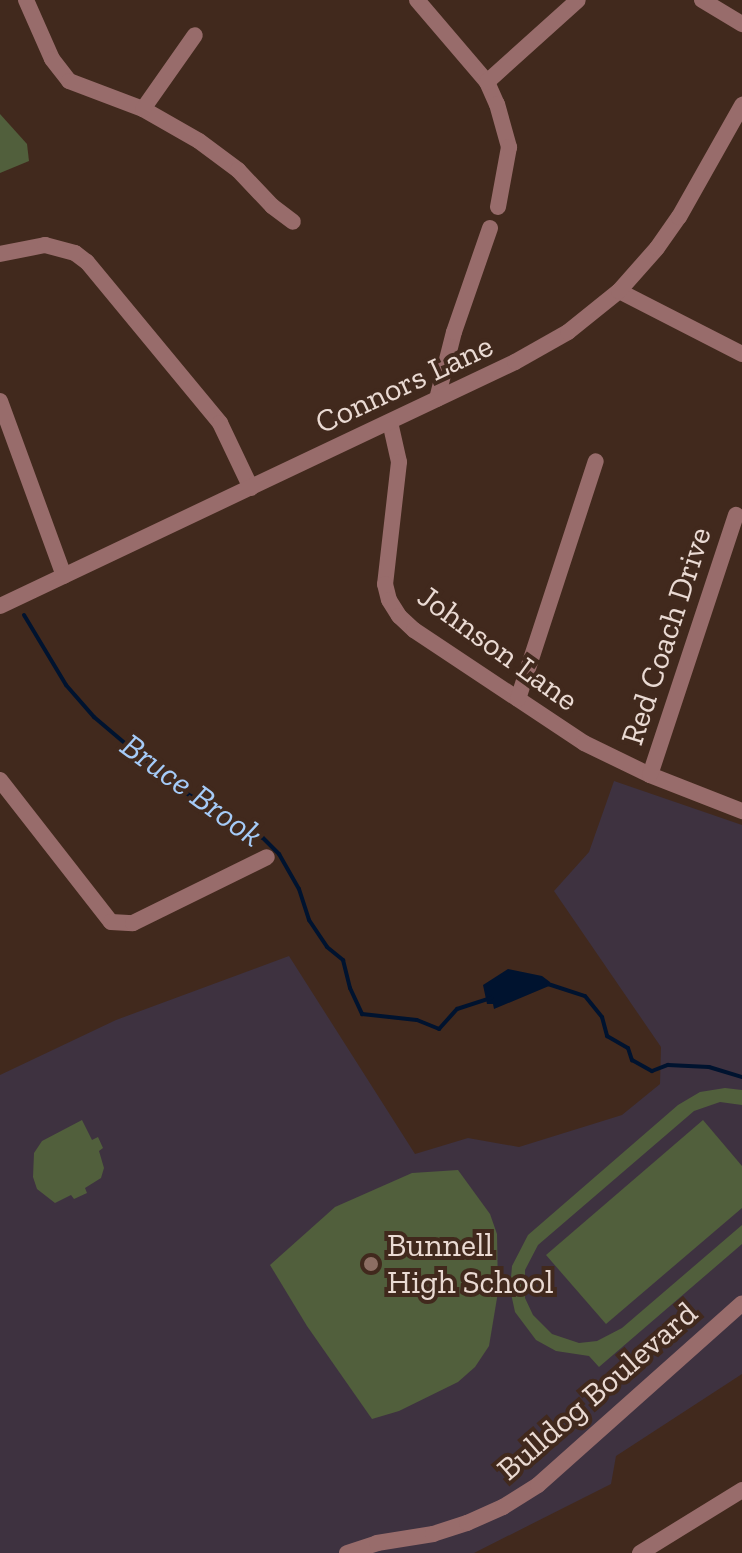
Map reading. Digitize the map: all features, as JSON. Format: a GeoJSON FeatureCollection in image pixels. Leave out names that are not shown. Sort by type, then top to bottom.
{"type":"FeatureCollection","features":[{"type":"Feature","properties":{"kind":"street"},"geometry":{"type":"LineString","coordinates":[[26,0],[52,59],[69,81],[143,109],[213,150],[293,222]]}},
{"type":"Feature","properties":{"kind":"street"},"geometry":{"type":"LineString","coordinates":[[417,0],[487,82],[509,147],[498,207]]}},
{"type":"Feature","properties":{"kind":"street"},"geometry":{"type":"LineString","coordinates":[[487,82],[578,0]]}},
{"type":"Feature","properties":{"kind":"street"},"geometry":{"type":"LineString","coordinates":[[702,0],[742,24]]}},
{"type":"Feature","properties":{"kind":"street"},"geometry":{"type":"LineString","coordinates":[[143,109],[195,35]]}},
{"type":"Feature","properties":{"kind":"street","name":"Connors Lane"},"geometry":{"type":"LineString","coordinates":[[0,606],[542,348],[619,291],[679,217],[742,105]]}},
{"type":"Feature","properties":{"kind":"street"},"geometry":{"type":"LineString","coordinates":[[437,399],[454,332],[490,228]]}},
{"type":"Feature","properties":{"kind":"street"},"geometry":{"type":"LineString","coordinates":[[0,254],[45,245],[75,253],[87,262],[220,423],[251,488]]}},
{"type":"Feature","properties":{"kind":"street"},"geometry":{"type":"LineString","coordinates":[[619,291],[742,354]]}},
{"type":"Feature","properties":{"kind":"street"},"geometry":{"type":"LineString","coordinates":[[0,401],[64,576]]}},
{"type":"Feature","properties":{"kind":"street","name":"Johnson Lane"},"geometry":{"type":"LineString","coordinates":[[390,422],[399,462],[386,559],[389,600],[414,630],[584,743],[650,775],[742,811]]}},
{"type":"Feature","properties":{"kind":"street"},"geometry":{"type":"LineString","coordinates":[[518,699],[596,461]]}},
{"type":"Feature","properties":{"kind":"street","name":"Red Coach Drive"},"geometry":{"type":"LineString","coordinates":[[650,775],[736,515]]}},
{"type":"Feature","properties":{"kind":"street"},"geometry":{"type":"LineString","coordinates":[[0,780],[111,922],[133,923],[267,857]]}},
{"type":"Feature","properties":{"kind":"street","name":"Bulldog Boulevard"},"geometry":{"type":"LineString","coordinates":[[347,1553],[377,1543],[433,1534],[467,1523],[526,1493],[742,1303]]}},
{"type":"Feature","properties":{"kind":"street"},"geometry":{"type":"LineString","coordinates":[[640,1553],[742,1490]]}},
{"type":"Feature","properties":{"kind":"shaded area","name":"Bunnell High School"},"geometry":{"type":"Polygon","coordinates":[[[614,781],[742,825],[742,1374],[616,1456],[611,1484],[474,1553],[0,1553],[0,1075],[116,1020],[289,956],[415,1154],[468,1138],[519,1147],[622,1115],[660,1084],[661,1047],[554,891],[589,852],[614,781]]]}},
{"type":"Feature","properties":{"kind":"green space"},"geometry":{"type":"Polygon","coordinates":[[[0,114],[27,144],[29,161],[0,173],[0,114]]]}},
{"type":"Feature","properties":{"kind":"green space"},"geometry":{"type":"Polygon","coordinates":[[[725,1088],[742,1090],[742,1105],[720,1102],[694,1111],[538,1245],[525,1270],[525,1298],[533,1315],[552,1334],[579,1343],[597,1341],[622,1328],[742,1225],[742,1244],[599,1367],[589,1356],[556,1351],[536,1340],[515,1312],[510,1289],[512,1266],[528,1235],[678,1105],[700,1092],[725,1088]]]}},
{"type":"Feature","properties":{"kind":"green space"},"geometry":{"type":"Polygon","coordinates":[[[82,1120],[92,1140],[98,1137],[103,1148],[99,1151],[104,1168],[101,1178],[85,1188],[87,1193],[74,1199],[71,1195],[55,1203],[37,1189],[33,1177],[34,1153],[42,1141],[82,1120]]]}},
{"type":"Feature","properties":{"kind":"green space"},"geometry":{"type":"Polygon","coordinates":[[[703,1120],[742,1166],[742,1208],[606,1324],[546,1255],[703,1120]]]}},
{"type":"Feature","properties":{"kind":"green space"},"geometry":{"type":"Polygon","coordinates":[[[458,1170],[490,1214],[497,1234],[498,1292],[489,1346],[475,1367],[458,1382],[399,1411],[372,1419],[307,1326],[270,1265],[335,1207],[412,1173],[458,1170]]]}},
{"type":"Feature","properties":{"kind":"water"},"geometry":{"type":"Polygon","coordinates":[[[508,969],[542,976],[550,982],[549,986],[494,1009],[493,1004],[487,1004],[483,985],[508,969]]]}},
{"type":"Feature","properties":{"kind":"waterway","name":"Bruce Brook"},"geometry":{"type":"LineString","coordinates":[[24,615],[66,685],[94,717],[179,789],[263,838],[279,854],[299,889],[309,920],[327,947],[343,960],[350,988],[362,1014],[417,1020],[439,1029],[457,1009],[491,998]]}},
{"type":"Feature","properties":{"kind":"waterway","name":"Bruce Brook"},"geometry":{"type":"LineString","coordinates":[[548,984],[585,996],[602,1017],[607,1036],[628,1048],[632,1060],[652,1071],[668,1065],[709,1067],[742,1077]]}},
{"type":"Feature","properties":{"kind":"place","name":"Bunnell High School"},"geometry":{"type":"Point","coordinates":[371,1264]}}]}
